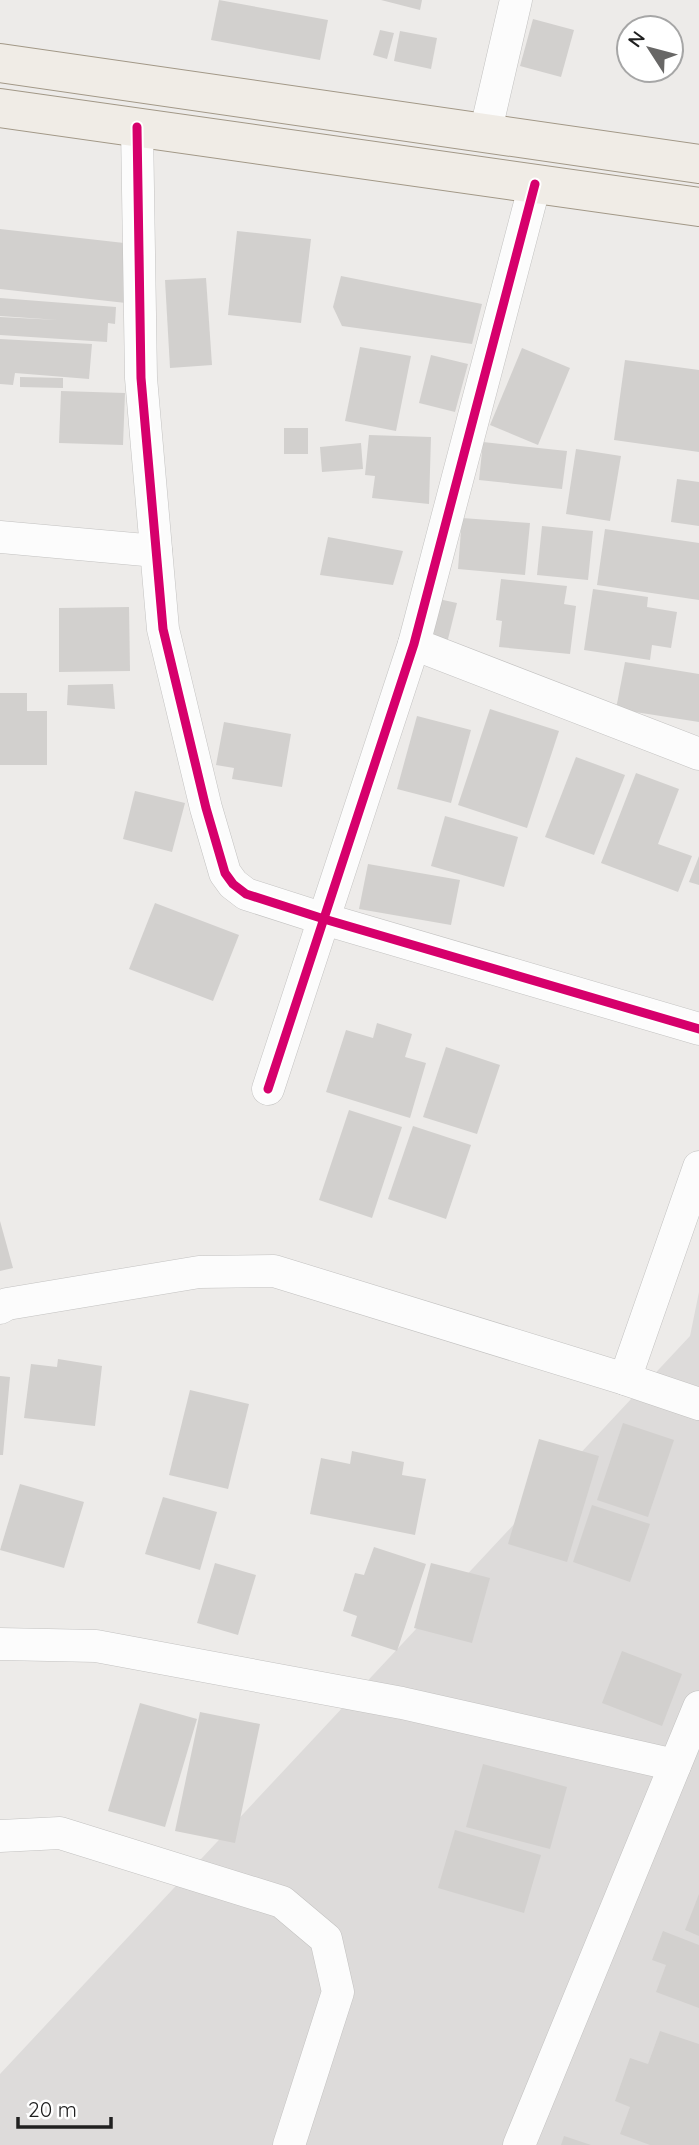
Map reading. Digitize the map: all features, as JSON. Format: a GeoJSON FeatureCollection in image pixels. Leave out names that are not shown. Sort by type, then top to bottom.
{"type":"FeatureCollection","features":[{"type":"Feature","properties":{"kind":"main road"},"geometry":{"type":"LineString","coordinates":[[0,64],[699,164]]}},
{"type":"Feature","properties":{"kind":"main road"},"geometry":{"type":"LineString","coordinates":[[0,108],[699,207]]}},
{"type":"Feature","properties":{"kind":"street"},"geometry":{"type":"LineString","coordinates":[[485,134],[516,0]]}},
{"type":"Feature","properties":{"kind":"street"},"geometry":{"type":"LineString","coordinates":[[137,127],[141,378],[163,629],[206,808],[225,873],[233,884],[246,894],[699,1029]]}},
{"type":"Feature","properties":{"kind":"street"},"geometry":{"type":"LineString","coordinates":[[268,1089],[414,644],[535,184]]}},
{"type":"Feature","properties":{"kind":"street"},"geometry":{"type":"LineString","coordinates":[[0,537],[156,551]]}},
{"type":"Feature","properties":{"kind":"street"},"geometry":{"type":"LineString","coordinates":[[414,644],[699,754]]}},
{"type":"Feature","properties":{"kind":"street"},"geometry":{"type":"LineString","coordinates":[[625,1379],[699,1167]]}},
{"type":"Feature","properties":{"kind":"street"},"geometry":{"type":"LineString","coordinates":[[0,1308],[7,1304],[199,1272],[274,1271],[699,1404]]}},
{"type":"Feature","properties":{"kind":"street"},"geometry":{"type":"LineString","coordinates":[[0,1644],[96,1646],[402,1703],[675,1766]]}},
{"type":"Feature","properties":{"kind":"street"},"geometry":{"type":"LineString","coordinates":[[519,2145],[699,1707]]}},
{"type":"Feature","properties":{"kind":"street"},"geometry":{"type":"LineString","coordinates":[[0,1836],[60,1833],[282,1902],[327,1939],[338,1992],[289,2145]]}},
{"type":"Feature","properties":{"kind":"shaded area"},"geometry":{"type":"Polygon","coordinates":[[[699,1292],[699,2145],[0,2145],[0,2074],[690,1336],[699,1292]]]}},
{"type":"Feature","properties":{"kind":"building"},"geometry":{"type":"Polygon","coordinates":[[[219,0],[328,20],[320,60],[211,40],[219,0]]]}},
{"type":"Feature","properties":{"kind":"building"},"geometry":{"type":"Polygon","coordinates":[[[381,0],[422,0],[420,10],[381,0]]]}},
{"type":"Feature","properties":{"kind":"building"},"geometry":{"type":"Polygon","coordinates":[[[533,19],[574,30],[561,77],[520,66],[533,19]]]}},
{"type":"Feature","properties":{"kind":"building"},"geometry":{"type":"Polygon","coordinates":[[[380,30],[394,33],[387,59],[373,55],[380,30]]]}},
{"type":"Feature","properties":{"kind":"building"},"geometry":{"type":"Polygon","coordinates":[[[400,31],[437,38],[431,69],[394,61],[400,31]]]}},
{"type":"Feature","properties":{"kind":"building"},"geometry":{"type":"Polygon","coordinates":[[[0,229],[133,244],[126,303],[0,289],[0,229]]]}},
{"type":"Feature","properties":{"kind":"building"},"geometry":{"type":"Polygon","coordinates":[[[237,231],[311,239],[301,323],[228,315],[237,231]]]}},
{"type":"Feature","properties":{"kind":"building"},"geometry":{"type":"Polygon","coordinates":[[[341,276],[482,304],[472,344],[342,326],[333,307],[341,276]]]}},
{"type":"Feature","properties":{"kind":"building"},"geometry":{"type":"Polygon","coordinates":[[[206,278],[212,365],[170,368],[165,280],[206,278]]]}},
{"type":"Feature","properties":{"kind":"building"},"geometry":{"type":"Polygon","coordinates":[[[0,298],[116,307],[115,324],[108,323],[107,342],[0,335],[0,317],[58,320],[0,316],[0,298]]]}},
{"type":"Feature","properties":{"kind":"building"},"geometry":{"type":"Polygon","coordinates":[[[0,339],[92,344],[89,379],[15,373],[13,385],[0,384],[0,339]]]}},
{"type":"Feature","properties":{"kind":"building"},"geometry":{"type":"Polygon","coordinates":[[[360,347],[411,356],[396,431],[345,421],[360,347]]]}},
{"type":"Feature","properties":{"kind":"building"},"geometry":{"type":"Polygon","coordinates":[[[522,348],[570,368],[538,445],[490,425],[522,348]]]}},
{"type":"Feature","properties":{"kind":"building"},"geometry":{"type":"Polygon","coordinates":[[[431,355],[468,364],[455,412],[419,403],[431,355]]]}},
{"type":"Feature","properties":{"kind":"building"},"geometry":{"type":"Polygon","coordinates":[[[625,360],[699,370],[699,452],[614,440],[625,360]]]}},
{"type":"Feature","properties":{"kind":"building"},"geometry":{"type":"Polygon","coordinates":[[[20,377],[63,378],[63,388],[20,387],[20,377]]]}},
{"type":"Feature","properties":{"kind":"building"},"geometry":{"type":"Polygon","coordinates":[[[61,391],[125,393],[123,445],[59,443],[61,391]]]}},
{"type":"Feature","properties":{"kind":"building"},"geometry":{"type":"Polygon","coordinates":[[[284,428],[308,428],[308,454],[284,454],[284,428]]]}},
{"type":"Feature","properties":{"kind":"building"},"geometry":{"type":"Polygon","coordinates":[[[369,435],[431,437],[429,504],[372,498],[375,476],[365,475],[369,435]]]}},
{"type":"Feature","properties":{"kind":"building"},"geometry":{"type":"Polygon","coordinates":[[[483,442],[567,451],[562,489],[479,480],[483,442]]]}},
{"type":"Feature","properties":{"kind":"building"},"geometry":{"type":"Polygon","coordinates":[[[361,443],[363,469],[322,472],[320,447],[361,443]]]}},
{"type":"Feature","properties":{"kind":"building"},"geometry":{"type":"Polygon","coordinates":[[[576,449],[621,456],[610,521],[566,514],[576,449]]]}},
{"type":"Feature","properties":{"kind":"building"},"geometry":{"type":"Polygon","coordinates":[[[677,479],[699,482],[699,526],[671,522],[677,479]]]}},
{"type":"Feature","properties":{"kind":"building"},"geometry":{"type":"Polygon","coordinates":[[[462,518],[530,523],[525,575],[458,569],[462,518]]]}},
{"type":"Feature","properties":{"kind":"building"},"geometry":{"type":"Polygon","coordinates":[[[542,526],[593,531],[588,580],[537,575],[542,526]]]}},
{"type":"Feature","properties":{"kind":"building"},"geometry":{"type":"Polygon","coordinates":[[[605,529],[699,543],[699,600],[597,585],[605,529]]]}},
{"type":"Feature","properties":{"kind":"building"},"geometry":{"type":"Polygon","coordinates":[[[328,537],[403,551],[393,585],[320,575],[328,537]]]}},
{"type":"Feature","properties":{"kind":"building"},"geometry":{"type":"Polygon","coordinates":[[[501,579],[567,586],[564,604],[576,606],[570,654],[499,647],[502,621],[496,620],[501,579]]]}},
{"type":"Feature","properties":{"kind":"building"},"geometry":{"type":"Polygon","coordinates":[[[593,589],[648,597],[647,607],[677,612],[671,648],[652,645],[650,660],[584,650],[593,589]]]}},
{"type":"Feature","properties":{"kind":"building"},"geometry":{"type":"Polygon","coordinates":[[[434,598],[457,603],[447,643],[425,637],[434,598]]]}},
{"type":"Feature","properties":{"kind":"building"},"geometry":{"type":"Polygon","coordinates":[[[129,607],[130,671],[59,672],[59,608],[129,607]]]}},
{"type":"Feature","properties":{"kind":"building"},"geometry":{"type":"Polygon","coordinates":[[[625,662],[699,674],[699,722],[616,709],[625,662]]]}},
{"type":"Feature","properties":{"kind":"building"},"geometry":{"type":"Polygon","coordinates":[[[113,684],[115,709],[67,705],[68,685],[113,684]]]}},
{"type":"Feature","properties":{"kind":"building"},"geometry":{"type":"Polygon","coordinates":[[[0,693],[27,693],[27,711],[47,711],[47,765],[0,765],[0,693]]]}},
{"type":"Feature","properties":{"kind":"building"},"geometry":{"type":"Polygon","coordinates":[[[490,709],[559,731],[527,828],[458,805],[490,709]]]}},
{"type":"Feature","properties":{"kind":"building"},"geometry":{"type":"Polygon","coordinates":[[[417,716],[471,730],[451,803],[397,789],[417,716]]]}},
{"type":"Feature","properties":{"kind":"building"},"geometry":{"type":"Polygon","coordinates":[[[224,722],[291,734],[282,787],[232,779],[234,768],[216,765],[224,722]]]}},
{"type":"Feature","properties":{"kind":"building"},"geometry":{"type":"Polygon","coordinates":[[[576,757],[625,775],[594,855],[545,837],[576,757]]]}},
{"type":"Feature","properties":{"kind":"building"},"geometry":{"type":"Polygon","coordinates":[[[636,773],[679,789],[658,844],[692,856],[678,892],[601,863],[636,773]]]}},
{"type":"Feature","properties":{"kind":"building"},"geometry":{"type":"Polygon","coordinates":[[[135,791],[185,803],[172,852],[123,839],[135,791]]]}},
{"type":"Feature","properties":{"kind":"building"},"geometry":{"type":"Polygon","coordinates":[[[445,816],[518,837],[504,887],[431,866],[445,816]]]}},
{"type":"Feature","properties":{"kind":"building"},"geometry":{"type":"Polygon","coordinates":[[[699,856],[699,885],[689,882],[699,856]]]}},
{"type":"Feature","properties":{"kind":"building"},"geometry":{"type":"Polygon","coordinates":[[[368,864],[460,880],[451,925],[359,909],[368,864]]]}},
{"type":"Feature","properties":{"kind":"building"},"geometry":{"type":"Polygon","coordinates":[[[155,903],[239,935],[213,1001],[129,969],[155,903]]]}},
{"type":"Feature","properties":{"kind":"building"},"geometry":{"type":"Polygon","coordinates":[[[377,1023],[412,1034],[405,1057],[426,1063],[410,1118],[326,1092],[346,1030],[373,1038],[377,1023]]]}},
{"type":"Feature","properties":{"kind":"building"},"geometry":{"type":"Polygon","coordinates":[[[446,1047],[500,1065],[477,1134],[423,1117],[446,1047]]]}},
{"type":"Feature","properties":{"kind":"building"},"geometry":{"type":"Polygon","coordinates":[[[349,1110],[402,1127],[372,1218],[319,1200],[349,1110]]]}},
{"type":"Feature","properties":{"kind":"building"},"geometry":{"type":"Polygon","coordinates":[[[413,1126],[471,1145],[446,1219],[388,1199],[413,1126]]]}},
{"type":"Feature","properties":{"kind":"building"},"geometry":{"type":"Polygon","coordinates":[[[0,1221],[13,1268],[0,1271],[0,1221]]]}},
{"type":"Feature","properties":{"kind":"building"},"geometry":{"type":"Polygon","coordinates":[[[58,1359],[102,1366],[95,1426],[24,1418],[31,1364],[57,1367],[58,1359]]]}},
{"type":"Feature","properties":{"kind":"building"},"geometry":{"type":"Polygon","coordinates":[[[0,1376],[10,1377],[3,1455],[0,1455],[0,1376]]]}},
{"type":"Feature","properties":{"kind":"building"},"geometry":{"type":"Polygon","coordinates":[[[190,1390],[249,1404],[228,1489],[169,1475],[190,1390]]]}},
{"type":"Feature","properties":{"kind":"building"},"geometry":{"type":"Polygon","coordinates":[[[623,1423],[674,1440],[648,1517],[597,1500],[623,1423]]]}},
{"type":"Feature","properties":{"kind":"building"},"geometry":{"type":"Polygon","coordinates":[[[539,1439],[599,1456],[567,1562],[508,1544],[539,1439]]]}},
{"type":"Feature","properties":{"kind":"building"},"geometry":{"type":"Polygon","coordinates":[[[352,1451],[404,1462],[402,1475],[426,1479],[415,1535],[310,1514],[321,1458],[350,1464],[352,1451]]]}},
{"type":"Feature","properties":{"kind":"building"},"geometry":{"type":"Polygon","coordinates":[[[20,1484],[84,1502],[64,1568],[0,1550],[20,1484]]]}},
{"type":"Feature","properties":{"kind":"building"},"geometry":{"type":"Polygon","coordinates":[[[163,1497],[217,1512],[200,1570],[145,1554],[163,1497]]]}},
{"type":"Feature","properties":{"kind":"building"},"geometry":{"type":"Polygon","coordinates":[[[592,1505],[650,1524],[630,1582],[573,1562],[592,1505]]]}},
{"type":"Feature","properties":{"kind":"building"},"geometry":{"type":"Polygon","coordinates":[[[374,1547],[426,1564],[397,1651],[351,1636],[357,1616],[343,1611],[355,1573],[364,1575],[374,1547]]]}},
{"type":"Feature","properties":{"kind":"building"},"geometry":{"type":"Polygon","coordinates":[[[215,1563],[256,1575],[238,1635],[197,1623],[215,1563]]]}},
{"type":"Feature","properties":{"kind":"building"},"geometry":{"type":"Polygon","coordinates":[[[431,1563],[490,1578],[472,1643],[414,1628],[431,1563]]]}},
{"type":"Feature","properties":{"kind":"building"},"geometry":{"type":"Polygon","coordinates":[[[622,1651],[682,1674],[662,1726],[602,1703],[622,1651]]]}},
{"type":"Feature","properties":{"kind":"building"},"geometry":{"type":"Polygon","coordinates":[[[140,1703],[197,1719],[165,1827],[108,1811],[140,1703]]]}},
{"type":"Feature","properties":{"kind":"building"},"geometry":{"type":"Polygon","coordinates":[[[200,1712],[260,1724],[235,1843],[175,1831],[200,1712]]]}},
{"type":"Feature","properties":{"kind":"building"},"geometry":{"type":"Polygon","coordinates":[[[483,1764],[567,1787],[550,1849],[466,1827],[483,1764]]]}},
{"type":"Feature","properties":{"kind":"building"},"geometry":{"type":"Polygon","coordinates":[[[455,1830],[541,1855],[524,1913],[438,1888],[455,1830]]]}},
{"type":"Feature","properties":{"kind":"building"},"geometry":{"type":"Polygon","coordinates":[[[699,1894],[699,1936],[685,1930],[699,1894]]]}},
{"type":"Feature","properties":{"kind":"building"},"geometry":{"type":"Polygon","coordinates":[[[663,1931],[699,1945],[699,2008],[656,1992],[666,1965],[652,1960],[663,1931]]]}},
{"type":"Feature","properties":{"kind":"building"},"geometry":{"type":"Polygon","coordinates":[[[660,2031],[699,2044],[699,2145],[650,2145],[620,2134],[630,2107],[615,2101],[630,2058],[648,2064],[660,2031]]]}},
{"type":"Feature","properties":{"kind":"building"},"geometry":{"type":"Polygon","coordinates":[[[564,2136],[591,2145],[561,2145],[564,2136]]]}},
{"type":"Feature","properties":{"kind":"cycle path"},"geometry":{"type":"LineString","coordinates":[[137,127],[141,378],[163,629],[206,808],[225,873],[233,884],[246,894],[699,1029]]}},
{"type":"Feature","properties":{"kind":"cycle path"},"geometry":{"type":"LineString","coordinates":[[268,1089],[414,644],[535,184]]}}]}
